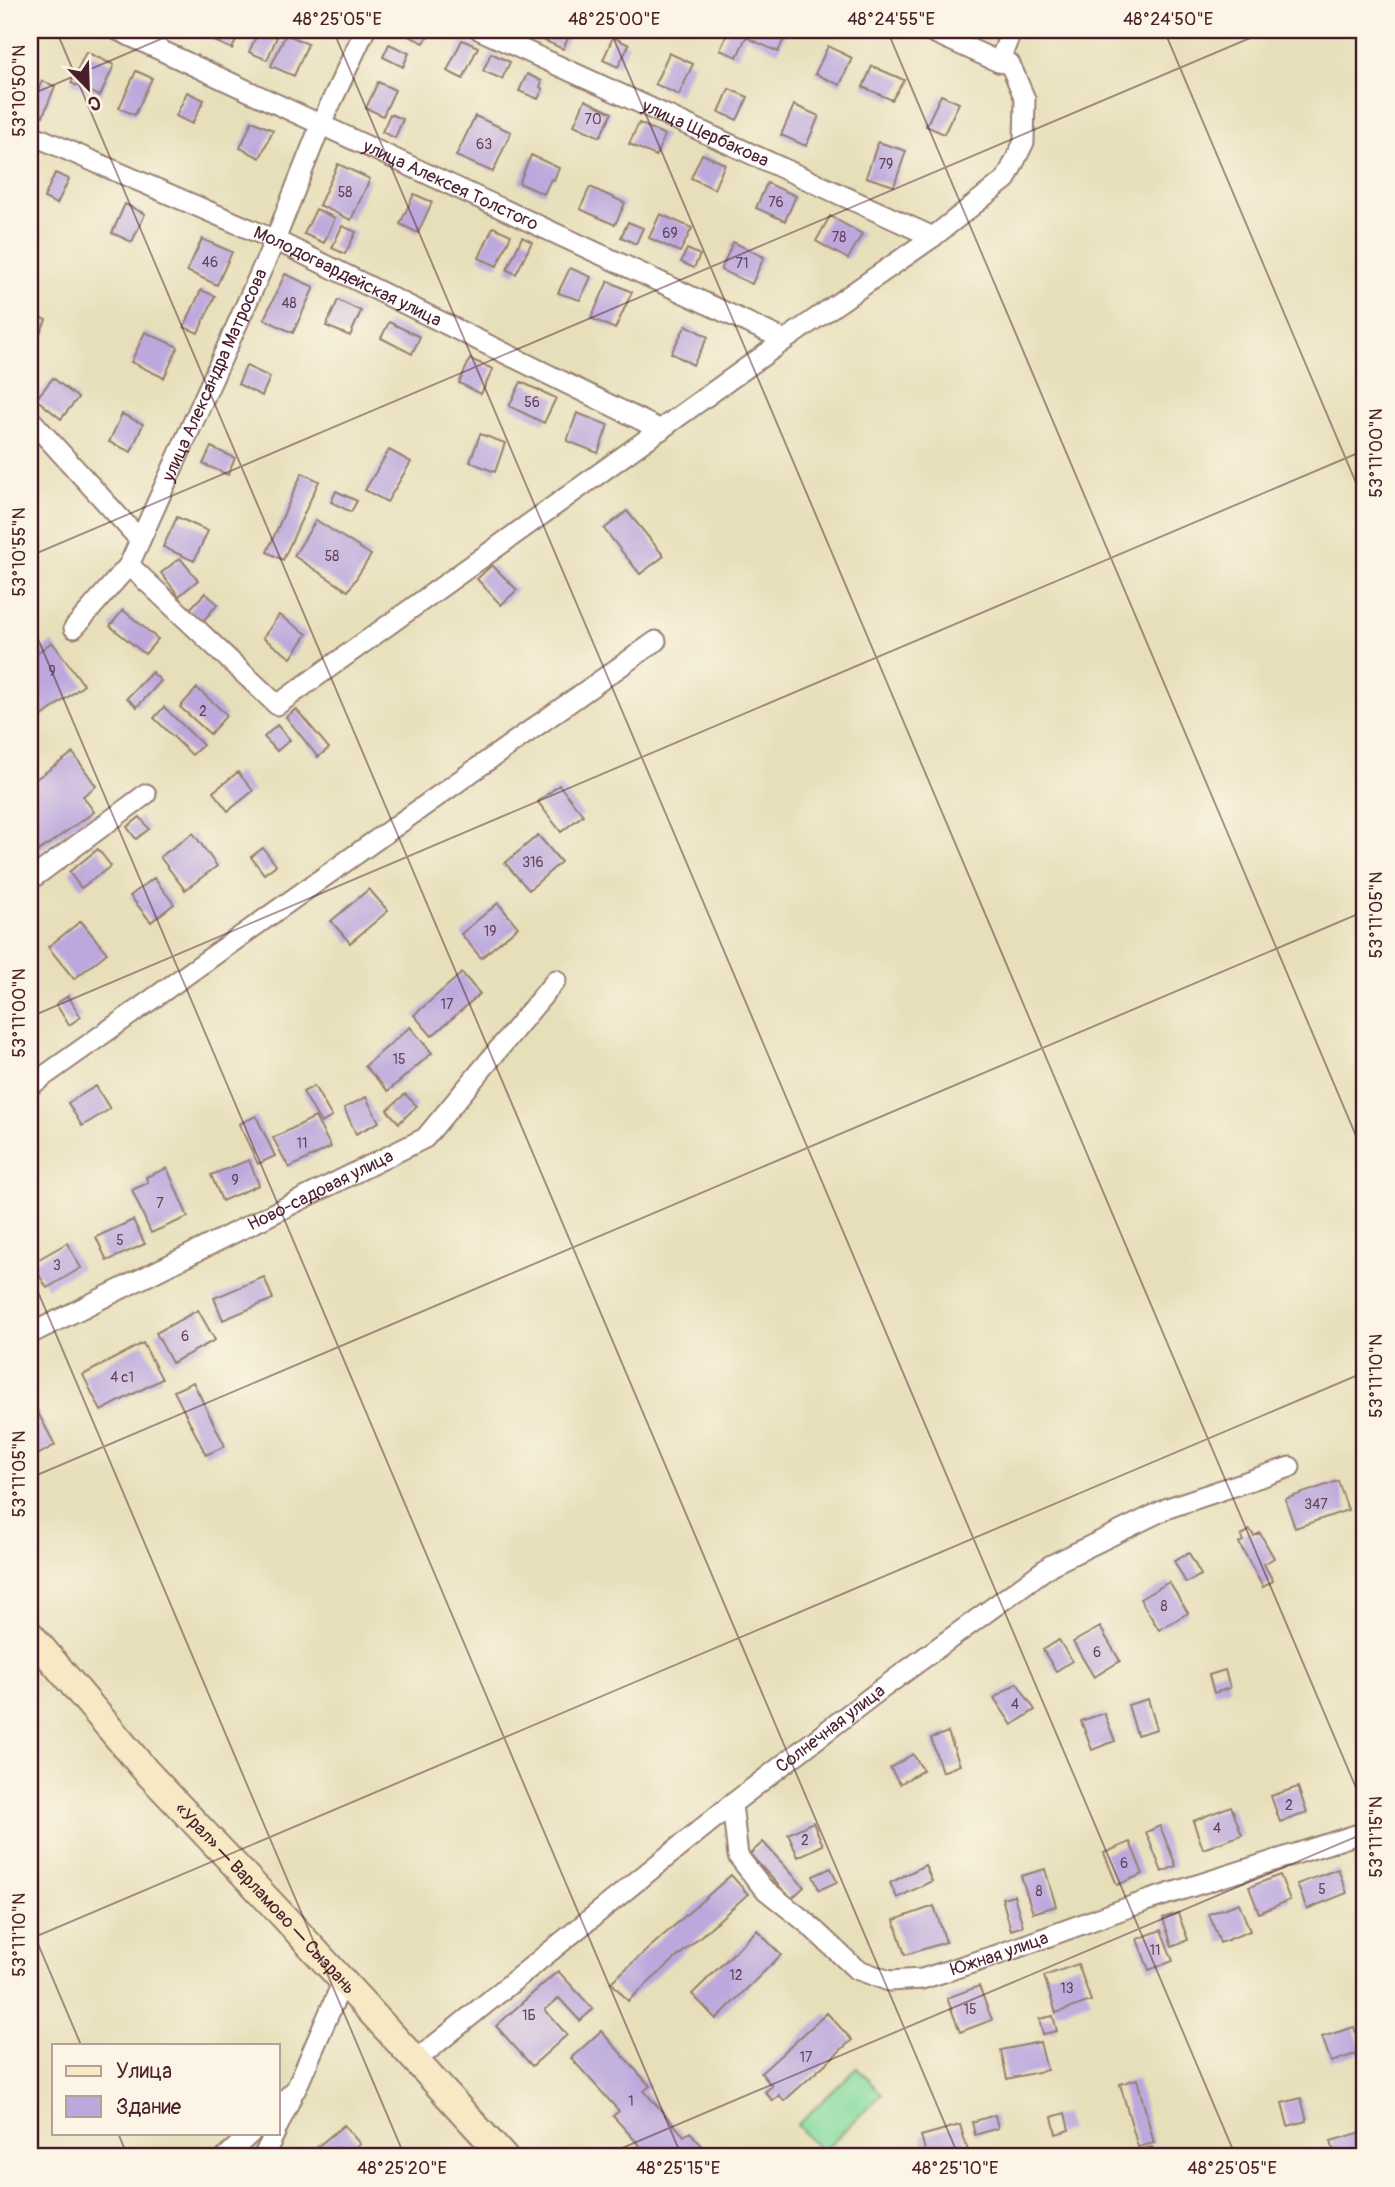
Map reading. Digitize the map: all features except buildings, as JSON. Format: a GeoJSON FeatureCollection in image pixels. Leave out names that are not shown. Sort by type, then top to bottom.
{"type":"FeatureCollection","features":[{"type":"Feature","properties":{"kind":"main road","name":"«Урал» — Варламово — Сызрань"},"geometry":{"type":"LineString","coordinates":[[30,1634],[146,1771],[503,2157]]}},
{"type":"Feature","properties":{"kind":"street","name":"улица Алексея Толстого"},"geometry":{"type":"LineString","coordinates":[[117,30],[785,340]]}},
{"type":"Feature","properties":{"kind":"street","name":"улица Александра Матросова"},"geometry":{"type":"LineString","coordinates":[[74,628],[129,565],[275,240],[321,124],[365,30]]}},
{"type":"Feature","properties":{"kind":"street","name":"улица Щербакова"},"geometry":{"type":"LineString","coordinates":[[480,30],[933,237]]}},
{"type":"Feature","properties":{"kind":"street"},"geometry":{"type":"LineString","coordinates":[[129,565],[277,705],[785,340],[933,237],[1006,178],[1024,142],[1025,99],[1021,84],[1010,64],[999,62],[928,30]]}},
{"type":"Feature","properties":{"kind":"street"},"geometry":{"type":"LineString","coordinates":[[999,62],[1012,30]]}},
{"type":"Feature","properties":{"kind":"street","name":"Молодогвардейская улица"},"geometry":{"type":"LineString","coordinates":[[30,134],[275,240],[661,430]]}},
{"type":"Feature","properties":{"kind":"street"},"geometry":{"type":"LineString","coordinates":[[30,419],[140,540]]}},
{"type":"Feature","properties":{"kind":"street"},"geometry":{"type":"LineString","coordinates":[[30,1086],[656,641]]}},
{"type":"Feature","properties":{"kind":"street"},"geometry":{"type":"LineString","coordinates":[[30,880],[146,794]]}},
{"type":"Feature","properties":{"kind":"street","name":"Ново-садовая улица"},"geometry":{"type":"LineString","coordinates":[[30,1334],[425,1138],[556,980]]}},
{"type":"Feature","properties":{"kind":"street","name":"Солнечная улица"},"geometry":{"type":"LineString","coordinates":[[415,2061],[732,1804],[880,1690],[1051,1565],[1168,1508],[1290,1467]]}},
{"type":"Feature","properties":{"kind":"street","name":"Южная улица"},"geometry":{"type":"LineString","coordinates":[[732,1804],[738,1856],[763,1888],[807,1923],[856,1969],[890,1981],[922,1979],[1146,1901],[1365,1832]]}},
{"type":"Feature","properties":{"kind":"street"},"geometry":{"type":"LineString","coordinates":[[280,2122],[343,1981]]}},
{"type":"Feature","properties":{"kind":"street"},"geometry":{"type":"LineString","coordinates":[[280,2104],[296,2089]]}},
{"type":"Feature","properties":{"kind":"street"},"geometry":{"type":"LineString","coordinates":[[226,2157],[250,2134]]}},
{"type":"Feature","properties":{"kind":"street"},"geometry":{"type":"LineString","coordinates":[[263,2157],[274,2134]]}},
{"type":"Feature","properties":{"kind":"green space"},"geometry":{"type":"Polygon","coordinates":[[[857,2068],[882,2094],[822,2152],[797,2125],[857,2068]]]}}]}
